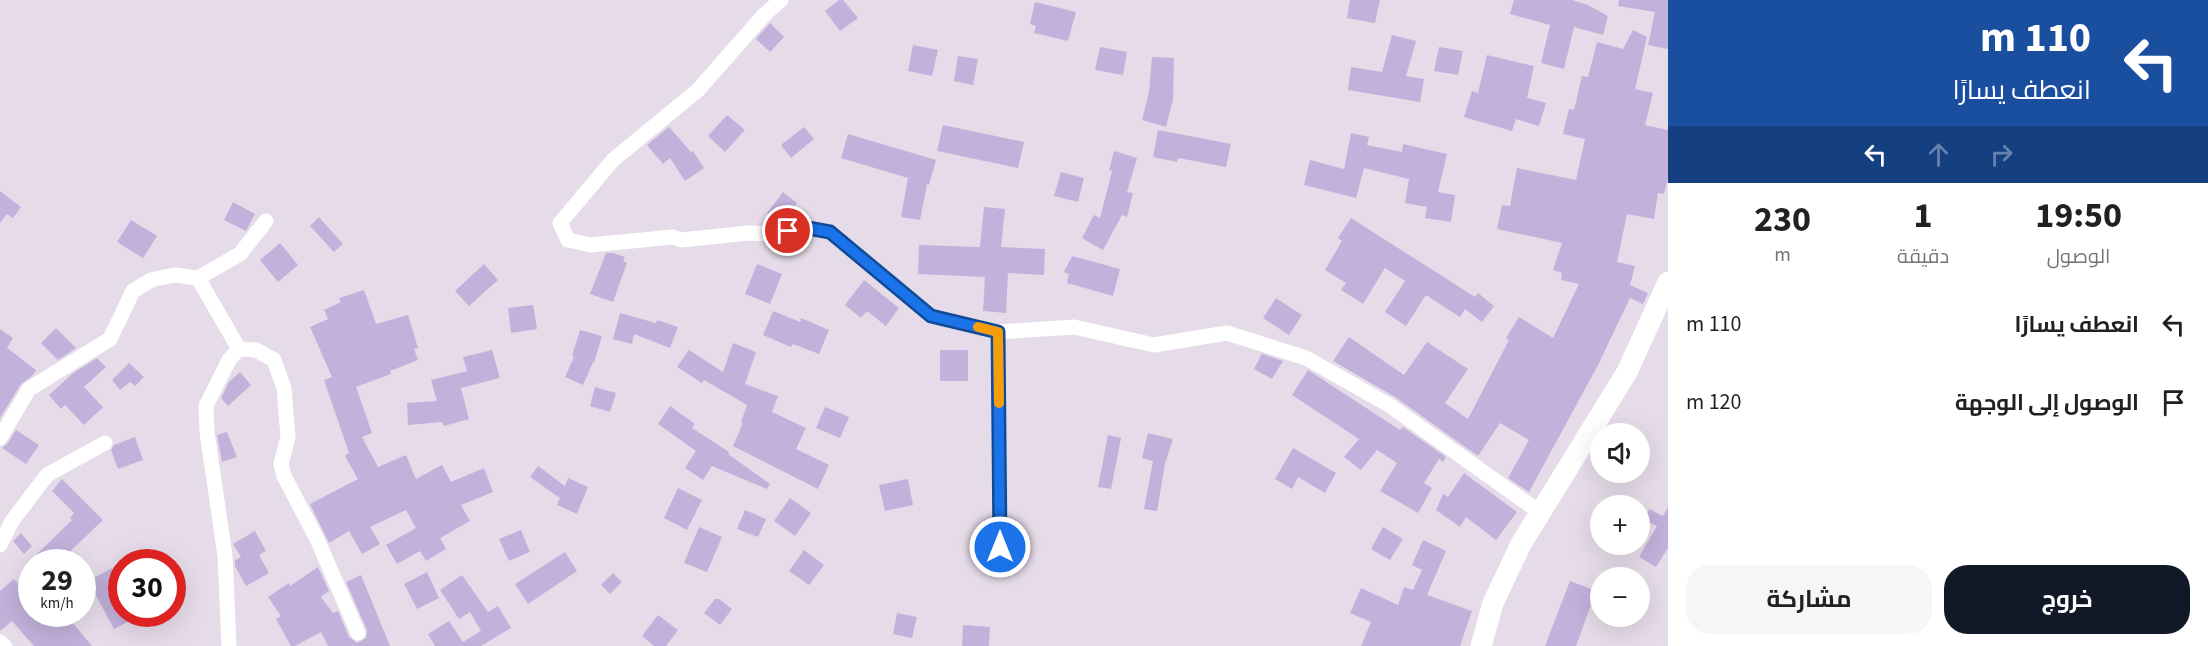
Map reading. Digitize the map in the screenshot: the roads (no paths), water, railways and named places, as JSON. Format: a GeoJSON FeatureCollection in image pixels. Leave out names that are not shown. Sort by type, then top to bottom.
{"type":"FeatureCollection","features":[{"type":"Feature","properties":{"kind":"street"},"geometry":{"type":"LineString","coordinates":[[781,0],[764,15],[698,90],[613,160],[560,223],[568,240],[591,245],[673,237],[681,240],[748,233],[767,234],[808,228],[830,232],[931,316],[998,332],[1074,327],[1154,345],[1227,333],[1306,358],[1389,405],[1541,513]]}},
{"type":"Feature","properties":{"kind":"street"},"geometry":{"type":"LineString","coordinates":[[0,438],[29,389],[110,339],[133,291],[151,280],[174,275],[198,278],[240,254],[266,221]]}},
{"type":"Feature","properties":{"kind":"street"},"geometry":{"type":"LineString","coordinates":[[198,278],[239,349]]}},
{"type":"Feature","properties":{"kind":"street"},"geometry":{"type":"LineString","coordinates":[[1481,646],[1493,603],[1521,544],[1626,372],[1668,282]]}},
{"type":"Feature","properties":{"kind":"street"},"geometry":{"type":"LineString","coordinates":[[998,332],[1000,571]]}},
{"type":"Feature","properties":{"kind":"street"},"geometry":{"type":"LineString","coordinates":[[239,349],[256,350],[273,360],[284,388],[288,437],[280,464],[317,539],[358,633]]}},
{"type":"Feature","properties":{"kind":"street"},"geometry":{"type":"LineString","coordinates":[[229,646],[225,556],[207,432],[206,406],[229,360],[239,349]]}},
{"type":"Feature","properties":{"kind":"street"},"geometry":{"type":"LineString","coordinates":[[0,545],[12,520],[47,475],[105,443]]}},
{"type":"Feature","properties":{"kind":"street"},"geometry":{"type":"LineString","coordinates":[[0,642],[5,646]]}}]}
